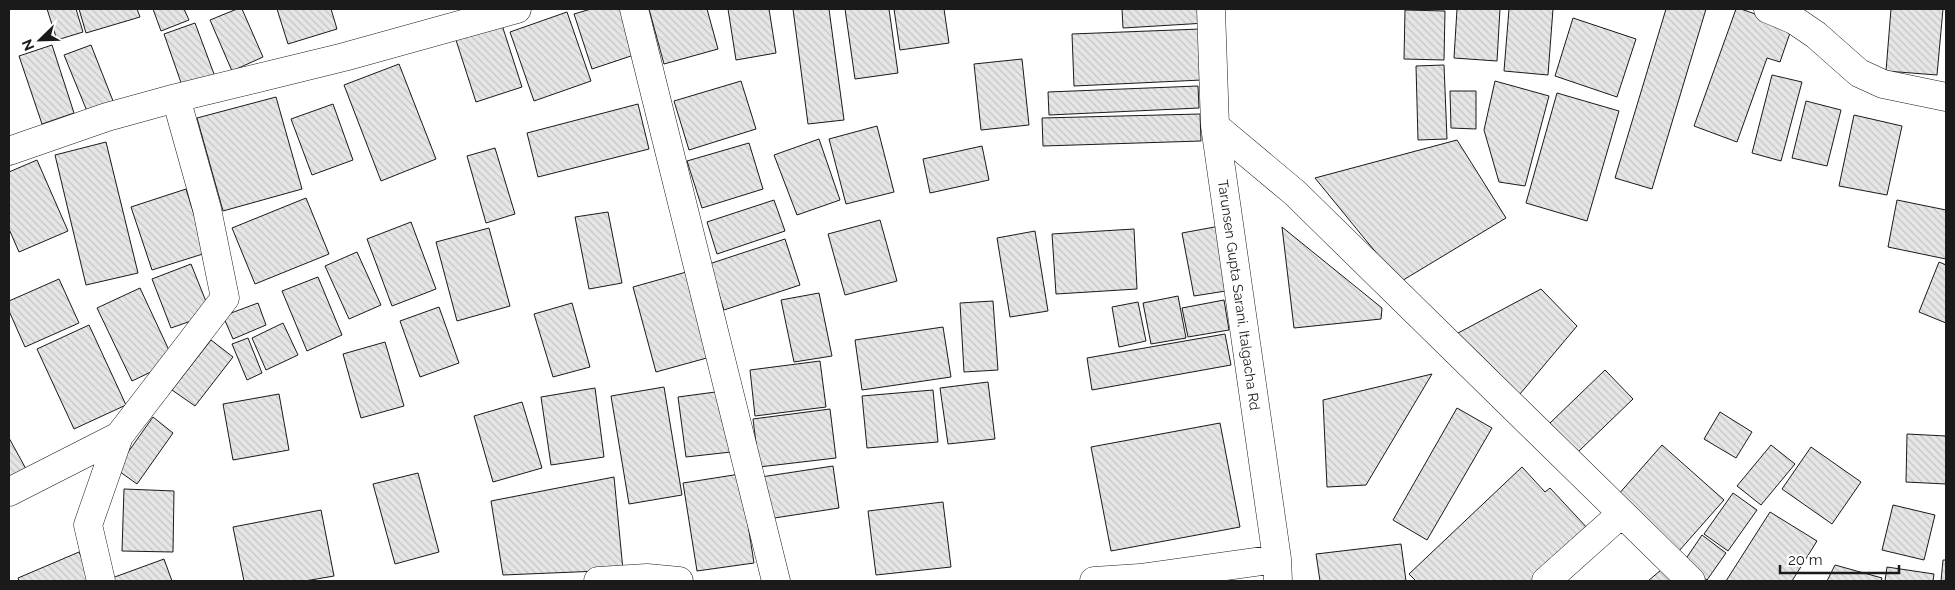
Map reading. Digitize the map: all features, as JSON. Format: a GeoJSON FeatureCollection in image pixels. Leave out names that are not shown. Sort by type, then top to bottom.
{"type":"FeatureCollection","features":[{"type":"Feature","properties":{"kind":"street"},"geometry":{"type":"LineString","coordinates":[[9,151],[107,117],[517,9]]}},
{"type":"Feature","properties":{"kind":"street"},"geometry":{"type":"LineString","coordinates":[[634,9],[776,581]]}},
{"type":"Feature","properties":{"kind":"street","name":"Tarunsen Gupta Sarani, Italgacha Rd"},"geometry":{"type":"LineString","coordinates":[[1211,9],[1215,126],[1278,570]]}},
{"type":"Feature","properties":{"kind":"street"},"geometry":{"type":"LineString","coordinates":[[1768,9],[1794,20],[1816,35],[1859,73],[1883,84],[1946,98]]}},
{"type":"Feature","properties":{"kind":"street"},"geometry":{"type":"LineString","coordinates":[[101,581],[88,525],[119,436],[224,298],[207,209],[176,98]]}},
{"type":"Feature","properties":{"kind":"street"},"geometry":{"type":"LineString","coordinates":[[1215,126],[1295,193],[1691,581]]}},
{"type":"Feature","properties":{"kind":"street"},"geometry":{"type":"LineString","coordinates":[[9,492],[119,436]]}},
{"type":"Feature","properties":{"kind":"street"},"geometry":{"type":"LineString","coordinates":[[1546,581],[1621,514]]}},
{"type":"Feature","properties":{"kind":"street"},"geometry":{"type":"LineString","coordinates":[[1094,581],[1278,570]]}},
{"type":"Feature","properties":{"kind":"street"},"geometry":{"type":"LineString","coordinates":[[598,581],[647,578],[679,581]]}},
{"type":"Feature","properties":{"kind":"building"},"geometry":{"type":"Polygon","coordinates":[[[47,9],[76,9],[83,32],[57,40],[47,9]]]}},
{"type":"Feature","properties":{"kind":"building"},"geometry":{"type":"Polygon","coordinates":[[[79,9],[137,9],[140,17],[86,33],[79,9]]]}},
{"type":"Feature","properties":{"kind":"building"},"geometry":{"type":"Polygon","coordinates":[[[153,9],[184,9],[189,20],[161,31],[153,9]]]}},
{"type":"Feature","properties":{"kind":"building"},"geometry":{"type":"Polygon","coordinates":[[[237,9],[242,9],[263,57],[232,71],[210,20],[237,9]]]}},
{"type":"Feature","properties":{"kind":"building"},"geometry":{"type":"Polygon","coordinates":[[[277,9],[331,9],[337,29],[288,44],[277,9]]]}},
{"type":"Feature","properties":{"kind":"building"},"geometry":{"type":"Polygon","coordinates":[[[591,9],[622,9],[637,54],[592,69],[574,14],[591,9]]]}},
{"type":"Feature","properties":{"kind":"building"},"geometry":{"type":"Polygon","coordinates":[[[649,9],[707,9],[718,49],[664,64],[649,9]]]}},
{"type":"Feature","properties":{"kind":"building"},"geometry":{"type":"Polygon","coordinates":[[[728,9],[769,9],[776,53],[736,60],[728,9]]]}},
{"type":"Feature","properties":{"kind":"building"},"geometry":{"type":"Polygon","coordinates":[[[793,9],[829,9],[844,120],[808,124],[793,9]]]}},
{"type":"Feature","properties":{"kind":"building"},"geometry":{"type":"Polygon","coordinates":[[[845,9],[889,9],[898,73],[855,79],[845,9]]]}},
{"type":"Feature","properties":{"kind":"building"},"geometry":{"type":"Polygon","coordinates":[[[894,9],[944,9],[949,43],[900,50],[894,9]]]}},
{"type":"Feature","properties":{"kind":"building"},"geometry":{"type":"Polygon","coordinates":[[[1122,9],[1205,9],[1206,23],[1123,28],[1122,9]]]}},
{"type":"Feature","properties":{"kind":"building"},"geometry":{"type":"Polygon","coordinates":[[[1457,9],[1500,9],[1497,61],[1454,58],[1457,9]]]}},
{"type":"Feature","properties":{"kind":"building"},"geometry":{"type":"Polygon","coordinates":[[[1509,9],[1553,9],[1548,75],[1504,71],[1509,9]]]}},
{"type":"Feature","properties":{"kind":"building"},"geometry":{"type":"Polygon","coordinates":[[[1666,9],[1706,9],[1652,189],[1615,178],[1666,9]]]}},
{"type":"Feature","properties":{"kind":"building"},"geometry":{"type":"Polygon","coordinates":[[[1736,9],[1741,9],[1792,27],[1780,62],[1767,58],[1737,142],[1694,126],[1736,9]]]}},
{"type":"Feature","properties":{"kind":"building"},"geometry":{"type":"Polygon","coordinates":[[[1891,9],[1943,9],[1937,75],[1886,71],[1891,9]]]}},
{"type":"Feature","properties":{"kind":"building"},"geometry":{"type":"Polygon","coordinates":[[[1405,10],[1445,11],[1444,60],[1404,59],[1405,10]]]}},
{"type":"Feature","properties":{"kind":"building"},"geometry":{"type":"Polygon","coordinates":[[[567,12],[591,81],[534,101],[510,32],[567,12]]]}},
{"type":"Feature","properties":{"kind":"building"},"geometry":{"type":"Polygon","coordinates":[[[1573,18],[1636,39],[1617,97],[1555,76],[1573,18]]]}},
{"type":"Feature","properties":{"kind":"building"},"geometry":{"type":"Polygon","coordinates":[[[501,22],[522,87],[476,102],[455,37],[501,22]]]}},
{"type":"Feature","properties":{"kind":"building"},"geometry":{"type":"Polygon","coordinates":[[[195,23],[217,82],[185,94],[164,34],[195,23]]]}},
{"type":"Feature","properties":{"kind":"building"},"geometry":{"type":"Polygon","coordinates":[[[1200,29],[1202,80],[1074,86],[1072,34],[1200,29]]]}},
{"type":"Feature","properties":{"kind":"building"},"geometry":{"type":"Polygon","coordinates":[[[52,45],[74,113],[42,124],[19,56],[52,45]]]}},
{"type":"Feature","properties":{"kind":"building"},"geometry":{"type":"Polygon","coordinates":[[[91,45],[115,106],[89,116],[64,55],[91,45]]]}},
{"type":"Feature","properties":{"kind":"building"},"geometry":{"type":"Polygon","coordinates":[[[1022,59],[1029,125],[981,130],[974,64],[1022,59]]]}},
{"type":"Feature","properties":{"kind":"building"},"geometry":{"type":"Polygon","coordinates":[[[399,64],[436,159],[381,181],[344,85],[399,64]]]}},
{"type":"Feature","properties":{"kind":"building"},"geometry":{"type":"Polygon","coordinates":[[[1444,65],[1447,139],[1418,140],[1416,66],[1444,65]]]}},
{"type":"Feature","properties":{"kind":"building"},"geometry":{"type":"Polygon","coordinates":[[[1772,75],[1802,82],[1781,161],[1752,153],[1772,75]]]}},
{"type":"Feature","properties":{"kind":"building"},"geometry":{"type":"Polygon","coordinates":[[[741,81],[756,129],[689,150],[674,101],[741,81]]]}},
{"type":"Feature","properties":{"kind":"building"},"geometry":{"type":"Polygon","coordinates":[[[1495,81],[1549,96],[1525,186],[1499,182],[1484,130],[1495,81]]]}},
{"type":"Feature","properties":{"kind":"building"},"geometry":{"type":"Polygon","coordinates":[[[1198,86],[1199,108],[1049,115],[1048,92],[1198,86]]]}},
{"type":"Feature","properties":{"kind":"building"},"geometry":{"type":"Polygon","coordinates":[[[1450,91],[1476,91],[1476,129],[1451,128],[1450,91]]]}},
{"type":"Feature","properties":{"kind":"building"},"geometry":{"type":"Polygon","coordinates":[[[1557,93],[1619,111],[1587,221],[1526,203],[1557,93]]]}},
{"type":"Feature","properties":{"kind":"building"},"geometry":{"type":"Polygon","coordinates":[[[276,97],[302,189],[223,211],[197,118],[276,97]]]}},
{"type":"Feature","properties":{"kind":"building"},"geometry":{"type":"Polygon","coordinates":[[[1806,101],[1841,110],[1827,166],[1792,158],[1806,101]]]}},
{"type":"Feature","properties":{"kind":"building"},"geometry":{"type":"Polygon","coordinates":[[[333,104],[353,160],[312,175],[291,119],[333,104]]]}},
{"type":"Feature","properties":{"kind":"building"},"geometry":{"type":"Polygon","coordinates":[[[638,104],[649,149],[538,177],[527,133],[638,104]]]}},
{"type":"Feature","properties":{"kind":"building"},"geometry":{"type":"Polygon","coordinates":[[[1200,114],[1201,141],[1043,146],[1042,118],[1200,114]]]}},
{"type":"Feature","properties":{"kind":"building"},"geometry":{"type":"Polygon","coordinates":[[[1854,115],[1902,126],[1887,195],[1839,186],[1854,115]]]}},
{"type":"Feature","properties":{"kind":"building"},"geometry":{"type":"Polygon","coordinates":[[[877,126],[894,192],[846,204],[829,139],[877,126]]]}},
{"type":"Feature","properties":{"kind":"building"},"geometry":{"type":"Polygon","coordinates":[[[819,139],[840,200],[797,215],[774,155],[819,139]]]}},
{"type":"Feature","properties":{"kind":"building"},"geometry":{"type":"Polygon","coordinates":[[[1457,140],[1506,218],[1400,282],[1315,178],[1457,140]]]}},
{"type":"Feature","properties":{"kind":"building"},"geometry":{"type":"Polygon","coordinates":[[[106,142],[138,273],[86,285],[55,155],[106,142]]]}},
{"type":"Feature","properties":{"kind":"building"},"geometry":{"type":"Polygon","coordinates":[[[749,143],[763,189],[702,208],[687,161],[749,143]]]}},
{"type":"Feature","properties":{"kind":"building"},"geometry":{"type":"Polygon","coordinates":[[[982,146],[989,180],[930,193],[923,159],[982,146]]]}},
{"type":"Feature","properties":{"kind":"building"},"geometry":{"type":"Polygon","coordinates":[[[495,148],[515,214],[486,223],[467,156],[495,148]]]}},
{"type":"Feature","properties":{"kind":"building"},"geometry":{"type":"Polygon","coordinates":[[[37,160],[68,231],[19,252],[9,229],[9,172],[37,160]]]}},
{"type":"Feature","properties":{"kind":"building"},"geometry":{"type":"Polygon","coordinates":[[[186,189],[206,253],[152,270],[131,207],[186,189]]]}},
{"type":"Feature","properties":{"kind":"building"},"geometry":{"type":"Polygon","coordinates":[[[306,198],[329,254],[255,284],[232,228],[306,198]]]}},
{"type":"Feature","properties":{"kind":"building"},"geometry":{"type":"Polygon","coordinates":[[[774,200],[785,231],[717,254],[707,222],[774,200]]]}},
{"type":"Feature","properties":{"kind":"building"},"geometry":{"type":"Polygon","coordinates":[[[1897,200],[1946,210],[1946,259],[1888,247],[1897,200]]]}},
{"type":"Feature","properties":{"kind":"building"},"geometry":{"type":"Polygon","coordinates":[[[608,212],[622,283],[589,289],[575,217],[608,212]]]}},
{"type":"Feature","properties":{"kind":"building"},"geometry":{"type":"Polygon","coordinates":[[[880,220],[897,281],[845,295],[828,234],[880,220]]]}},
{"type":"Feature","properties":{"kind":"building"},"geometry":{"type":"Polygon","coordinates":[[[411,222],[436,289],[392,306],[367,239],[411,222]]]}},
{"type":"Feature","properties":{"kind":"building"},"geometry":{"type":"Polygon","coordinates":[[[1220,226],[1232,290],[1194,296],[1182,233],[1220,226]]]}},
{"type":"Feature","properties":{"kind":"building"},"geometry":{"type":"Polygon","coordinates":[[[1282,227],[1382,308],[1381,319],[1294,328],[1282,227]]]}},
{"type":"Feature","properties":{"kind":"building"},"geometry":{"type":"Polygon","coordinates":[[[489,228],[510,306],[457,321],[436,242],[489,228]]]}},
{"type":"Feature","properties":{"kind":"building"},"geometry":{"type":"Polygon","coordinates":[[[1134,229],[1137,289],[1056,294],[1052,234],[1134,229]]]}},
{"type":"Feature","properties":{"kind":"building"},"geometry":{"type":"Polygon","coordinates":[[[1035,231],[1048,311],[1010,317],[997,238],[1035,231]]]}},
{"type":"Feature","properties":{"kind":"building"},"geometry":{"type":"Polygon","coordinates":[[[785,239],[800,285],[724,310],[709,264],[785,239]]]}},
{"type":"Feature","properties":{"kind":"building"},"geometry":{"type":"Polygon","coordinates":[[[357,252],[381,305],[349,319],[325,266],[357,252]]]}},
{"type":"Feature","properties":{"kind":"building"},"geometry":{"type":"Polygon","coordinates":[[[1939,262],[1946,265],[1946,323],[1919,312],[1939,262]]]}},
{"type":"Feature","properties":{"kind":"building"},"geometry":{"type":"Polygon","coordinates":[[[191,264],[211,314],[171,328],[152,279],[191,264]]]}},
{"type":"Feature","properties":{"kind":"building"},"geometry":{"type":"Polygon","coordinates":[[[690,271],[714,356],[656,372],[633,287],[690,271]]]}},
{"type":"Feature","properties":{"kind":"building"},"geometry":{"type":"Polygon","coordinates":[[[318,277],[342,335],[307,351],[282,291],[318,277]]]}},
{"type":"Feature","properties":{"kind":"building"},"geometry":{"type":"Polygon","coordinates":[[[59,279],[79,323],[25,347],[9,311],[9,301],[59,279]]]}},
{"type":"Feature","properties":{"kind":"building"},"geometry":{"type":"Polygon","coordinates":[[[140,288],[174,361],[132,381],[97,308],[140,288]]]}},
{"type":"Feature","properties":{"kind":"building"},"geometry":{"type":"Polygon","coordinates":[[[1541,289],[1577,326],[1520,394],[1458,333],[1541,289]]]}},
{"type":"Feature","properties":{"kind":"building"},"geometry":{"type":"Polygon","coordinates":[[[819,293],[832,356],[794,362],[781,300],[819,293]]]}},
{"type":"Feature","properties":{"kind":"building"},"geometry":{"type":"Polygon","coordinates":[[[1178,296],[1186,338],[1151,344],[1143,303],[1178,296]]]}},
{"type":"Feature","properties":{"kind":"building"},"geometry":{"type":"Polygon","coordinates":[[[1224,300],[1229,330],[1188,337],[1182,308],[1224,300]]]}},
{"type":"Feature","properties":{"kind":"building"},"geometry":{"type":"Polygon","coordinates":[[[993,301],[998,370],[964,372],[960,303],[993,301]]]}},
{"type":"Feature","properties":{"kind":"building"},"geometry":{"type":"Polygon","coordinates":[[[1138,302],[1146,341],[1119,347],[1112,307],[1138,302]]]}},
{"type":"Feature","properties":{"kind":"building"},"geometry":{"type":"Polygon","coordinates":[[[258,303],[266,325],[233,339],[223,316],[258,303]]]}},
{"type":"Feature","properties":{"kind":"building"},"geometry":{"type":"Polygon","coordinates":[[[572,303],[590,367],[553,377],[534,314],[572,303]]]}},
{"type":"Feature","properties":{"kind":"building"},"geometry":{"type":"Polygon","coordinates":[[[439,307],[459,363],[420,377],[400,321],[439,307]]]}},
{"type":"Feature","properties":{"kind":"building"},"geometry":{"type":"Polygon","coordinates":[[[283,323],[298,355],[266,370],[252,338],[283,323]]]}},
{"type":"Feature","properties":{"kind":"building"},"geometry":{"type":"Polygon","coordinates":[[[89,325],[126,405],[74,429],[37,349],[89,325]]]}},
{"type":"Feature","properties":{"kind":"building"},"geometry":{"type":"Polygon","coordinates":[[[943,327],[951,377],[862,390],[855,340],[943,327]]]}},
{"type":"Feature","properties":{"kind":"building"},"geometry":{"type":"Polygon","coordinates":[[[1225,334],[1231,365],[1092,390],[1087,358],[1225,334]]]}},
{"type":"Feature","properties":{"kind":"building"},"geometry":{"type":"Polygon","coordinates":[[[248,338],[262,373],[247,380],[232,344],[248,338]]]}},
{"type":"Feature","properties":{"kind":"building"},"geometry":{"type":"Polygon","coordinates":[[[211,340],[233,357],[195,406],[172,390],[211,340]]]}},
{"type":"Feature","properties":{"kind":"building"},"geometry":{"type":"Polygon","coordinates":[[[385,342],[404,406],[361,418],[343,354],[385,342]]]}},
{"type":"Feature","properties":{"kind":"building"},"geometry":{"type":"Polygon","coordinates":[[[820,361],[826,407],[755,416],[750,370],[820,361]]]}},
{"type":"Feature","properties":{"kind":"building"},"geometry":{"type":"Polygon","coordinates":[[[1605,370],[1633,399],[1578,452],[1550,423],[1605,370]]]}},
{"type":"Feature","properties":{"kind":"building"},"geometry":{"type":"Polygon","coordinates":[[[1432,374],[1366,485],[1327,487],[1323,400],[1432,374]]]}},
{"type":"Feature","properties":{"kind":"building"},"geometry":{"type":"Polygon","coordinates":[[[988,382],[995,439],[948,444],[940,388],[988,382]]]}},
{"type":"Feature","properties":{"kind":"building"},"geometry":{"type":"Polygon","coordinates":[[[664,387],[682,495],[629,504],[611,396],[664,387]]]}},
{"type":"Feature","properties":{"kind":"building"},"geometry":{"type":"Polygon","coordinates":[[[595,388],[604,457],[551,465],[541,397],[595,388]]]}},
{"type":"Feature","properties":{"kind":"building"},"geometry":{"type":"Polygon","coordinates":[[[933,390],[938,442],[867,448],[862,396],[933,390]]]}},
{"type":"Feature","properties":{"kind":"building"},"geometry":{"type":"Polygon","coordinates":[[[723,391],[731,452],[686,457],[678,397],[723,391]]]}},
{"type":"Feature","properties":{"kind":"building"},"geometry":{"type":"Polygon","coordinates":[[[279,394],[289,450],[233,460],[223,404],[279,394]]]}},
{"type":"Feature","properties":{"kind":"building"},"geometry":{"type":"Polygon","coordinates":[[[522,402],[542,468],[493,482],[474,416],[522,402]]]}},
{"type":"Feature","properties":{"kind":"building"},"geometry":{"type":"Polygon","coordinates":[[[1457,408],[1492,428],[1427,540],[1393,520],[1457,408]]]}},
{"type":"Feature","properties":{"kind":"building"},"geometry":{"type":"Polygon","coordinates":[[[830,409],[836,458],[759,467],[753,419],[830,409]]]}},
{"type":"Feature","properties":{"kind":"building"},"geometry":{"type":"Polygon","coordinates":[[[1720,412],[1752,432],[1736,458],[1704,439],[1720,412]]]}},
{"type":"Feature","properties":{"kind":"building"},"geometry":{"type":"Polygon","coordinates":[[[153,417],[173,433],[137,484],[116,469],[153,417]]]}},
{"type":"Feature","properties":{"kind":"building"},"geometry":{"type":"Polygon","coordinates":[[[1220,423],[1240,527],[1111,551],[1091,447],[1220,423]]]}},
{"type":"Feature","properties":{"kind":"building"},"geometry":{"type":"Polygon","coordinates":[[[1907,434],[1946,436],[1946,484],[1906,482],[1907,434]]]}},
{"type":"Feature","properties":{"kind":"building"},"geometry":{"type":"Polygon","coordinates":[[[9,438],[31,478],[9,490],[9,438]]]}},
{"type":"Feature","properties":{"kind":"building"},"geometry":{"type":"Polygon","coordinates":[[[1662,445],[1724,500],[1679,551],[1617,496],[1662,445]]]}},
{"type":"Feature","properties":{"kind":"building"},"geometry":{"type":"Polygon","coordinates":[[[1771,445],[1795,464],[1761,505],[1737,486],[1771,445]]]}},
{"type":"Feature","properties":{"kind":"building"},"geometry":{"type":"Polygon","coordinates":[[[1811,447],[1861,482],[1832,524],[1782,489],[1811,447]]]}},
{"type":"Feature","properties":{"kind":"building"},"geometry":{"type":"Polygon","coordinates":[[[833,466],[839,508],[768,519],[761,477],[833,466]]]}},
{"type":"Feature","properties":{"kind":"building"},"geometry":{"type":"Polygon","coordinates":[[[1522,467],[1545,492],[1550,488],[1590,531],[1537,581],[1416,581],[1409,574],[1522,467]]]}},
{"type":"Feature","properties":{"kind":"building"},"geometry":{"type":"Polygon","coordinates":[[[418,473],[439,552],[395,564],[373,484],[418,473]]]}},
{"type":"Feature","properties":{"kind":"building"},"geometry":{"type":"Polygon","coordinates":[[[740,474],[754,563],[697,571],[683,483],[740,474]]]}},
{"type":"Feature","properties":{"kind":"building"},"geometry":{"type":"Polygon","coordinates":[[[614,477],[623,570],[503,575],[491,501],[614,477]]]}},
{"type":"Feature","properties":{"kind":"building"},"geometry":{"type":"Polygon","coordinates":[[[124,489],[174,491],[173,552],[122,551],[124,489]]]}},
{"type":"Feature","properties":{"kind":"building"},"geometry":{"type":"Polygon","coordinates":[[[1733,493],[1757,510],[1728,551],[1704,534],[1733,493]]]}},
{"type":"Feature","properties":{"kind":"building"},"geometry":{"type":"Polygon","coordinates":[[[943,502],[951,567],[876,575],[868,511],[943,502]]]}},
{"type":"Feature","properties":{"kind":"building"},"geometry":{"type":"Polygon","coordinates":[[[1893,505],[1935,515],[1924,560],[1882,550],[1893,505]]]}},
{"type":"Feature","properties":{"kind":"building"},"geometry":{"type":"Polygon","coordinates":[[[321,510],[334,576],[305,581],[244,581],[233,527],[321,510]]]}},
{"type":"Feature","properties":{"kind":"building"},"geometry":{"type":"Polygon","coordinates":[[[1770,512],[1817,541],[1792,581],[1726,581],[1770,512]]]}},
{"type":"Feature","properties":{"kind":"building"},"geometry":{"type":"Polygon","coordinates":[[[1702,535],[1726,553],[1707,580],[1683,563],[1702,535]]]}},
{"type":"Feature","properties":{"kind":"building"},"geometry":{"type":"Polygon","coordinates":[[[1401,544],[1406,581],[1320,581],[1316,554],[1401,544]]]}},
{"type":"Feature","properties":{"kind":"building"},"geometry":{"type":"Polygon","coordinates":[[[79,552],[92,581],[19,581],[18,578],[79,552]]]}},
{"type":"Feature","properties":{"kind":"building"},"geometry":{"type":"Polygon","coordinates":[[[164,559],[172,581],[113,581],[112,578],[164,559]]]}},
{"type":"Feature","properties":{"kind":"building"},"geometry":{"type":"Polygon","coordinates":[[[1943,560],[1946,560],[1946,581],[1941,581],[1943,560]]]}},
{"type":"Feature","properties":{"kind":"building"},"geometry":{"type":"Polygon","coordinates":[[[1835,565],[1882,578],[1881,581],[1827,581],[1835,565]]]}},
{"type":"Feature","properties":{"kind":"building"},"geometry":{"type":"Polygon","coordinates":[[[1887,567],[1934,574],[1933,581],[1885,581],[1887,567]]]}},
{"type":"Feature","properties":{"kind":"building"},"geometry":{"type":"Polygon","coordinates":[[[1661,570],[1671,581],[1648,581],[1661,570]]]}}]}
